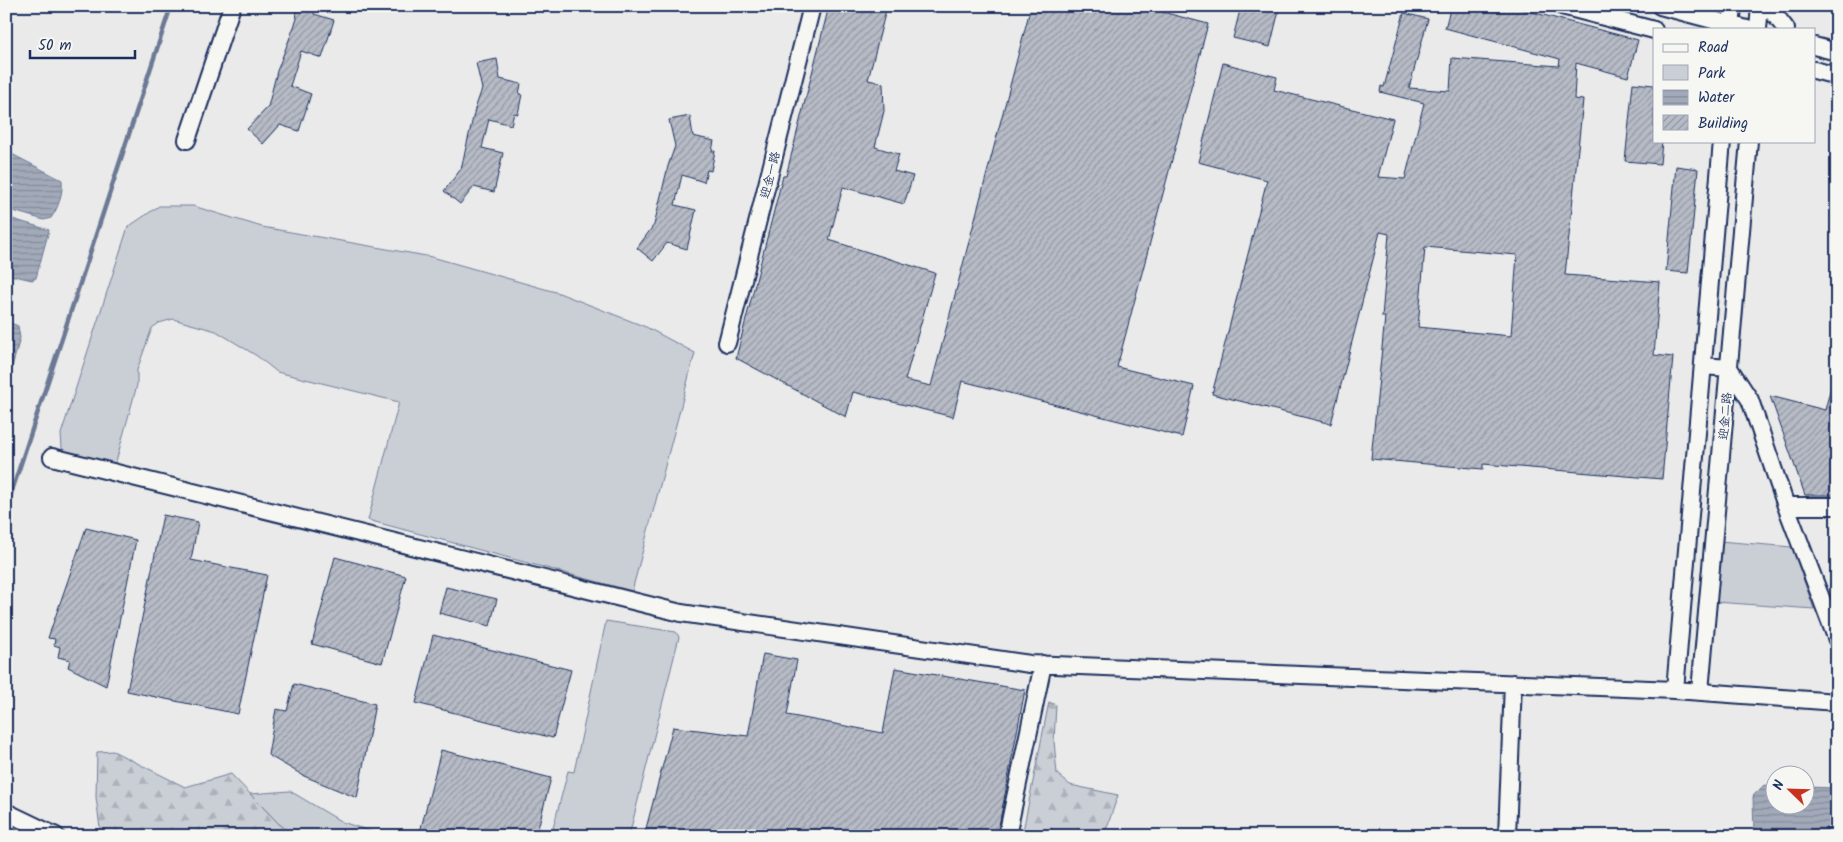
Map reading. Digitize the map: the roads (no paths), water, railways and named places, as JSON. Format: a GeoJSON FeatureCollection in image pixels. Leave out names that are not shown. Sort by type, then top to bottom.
{"type":"FeatureCollection","features":[{"type":"Feature","properties":{"kind":"street"},"geometry":{"type":"LineString","coordinates":[[187,140],[232,6]]}},
{"type":"Feature","properties":{"kind":"street","name":"迎金一路"},"geometry":{"type":"LineString","coordinates":[[727,343],[812,6]]}},
{"type":"Feature","properties":{"kind":"street"},"geometry":{"type":"LineString","coordinates":[[1562,6],[1653,30]]}},
{"type":"Feature","properties":{"kind":"street"},"geometry":{"type":"LineString","coordinates":[[1660,6],[1736,27],[1733,6]]}},
{"type":"Feature","properties":{"kind":"street"},"geometry":{"type":"LineString","coordinates":[[1685,13],[1704,6]]}},
{"type":"Feature","properties":{"kind":"street"},"geometry":{"type":"LineString","coordinates":[[1758,28],[1760,6]]}},
{"type":"Feature","properties":{"kind":"street"},"geometry":{"type":"LineString","coordinates":[[1768,6],[1785,28]]}},
{"type":"Feature","properties":{"kind":"street"},"geometry":{"type":"LineString","coordinates":[[1816,47],[1837,52]]}},
{"type":"Feature","properties":{"kind":"street"},"geometry":{"type":"LineString","coordinates":[[1816,71],[1837,76]]}},
{"type":"Feature","properties":{"kind":"street"},"geometry":{"type":"LineString","coordinates":[[1675,690],[1722,142]]}},
{"type":"Feature","properties":{"kind":"street","name":"迎金二路"},"geometry":{"type":"LineString","coordinates":[[1700,692],[1749,142]]}},
{"type":"Feature","properties":{"kind":"street"},"geometry":{"type":"LineString","coordinates":[[1703,366],[1729,368],[1750,400],[1786,506],[1834,624],[1837,640]]}},
{"type":"Feature","properties":{"kind":"street"},"geometry":{"type":"LineString","coordinates":[[52,457],[681,613],[1043,664],[1675,690],[1837,702]]}},
{"type":"Feature","properties":{"kind":"street"},"geometry":{"type":"LineString","coordinates":[[1786,506],[1837,506]]}},
{"type":"Feature","properties":{"kind":"street"},"geometry":{"type":"LineString","coordinates":[[1007,836],[1043,664]]}},
{"type":"Feature","properties":{"kind":"street"},"geometry":{"type":"LineString","coordinates":[[1506,836],[1513,683]]}},
{"type":"Feature","properties":{"kind":"street"},"geometry":{"type":"LineString","coordinates":[[6,812],[56,836]]}},
{"type":"Feature","properties":{"kind":"water"},"geometry":{"type":"Polygon","coordinates":[[[6,151],[62,180],[60,200],[51,218],[44,220],[6,209],[6,151]]]}},
{"type":"Feature","properties":{"kind":"water"},"geometry":{"type":"Polygon","coordinates":[[[6,217],[49,230],[36,278],[32,280],[6,274],[6,217]]]}},
{"type":"Feature","properties":{"kind":"water"},"geometry":{"type":"Polygon","coordinates":[[[6,321],[18,326],[20,338],[6,389],[6,321]]]}},
{"type":"Feature","properties":{"kind":"water"},"geometry":{"type":"Polygon","coordinates":[[[1766,785],[1766,814],[1816,814],[1816,787],[1837,788],[1837,836],[1754,836],[1753,796],[1766,785]]]}},
{"type":"Feature","properties":{"kind":"waterway"},"geometry":{"type":"LineString","coordinates":[[6,509],[171,6]]}}]}
